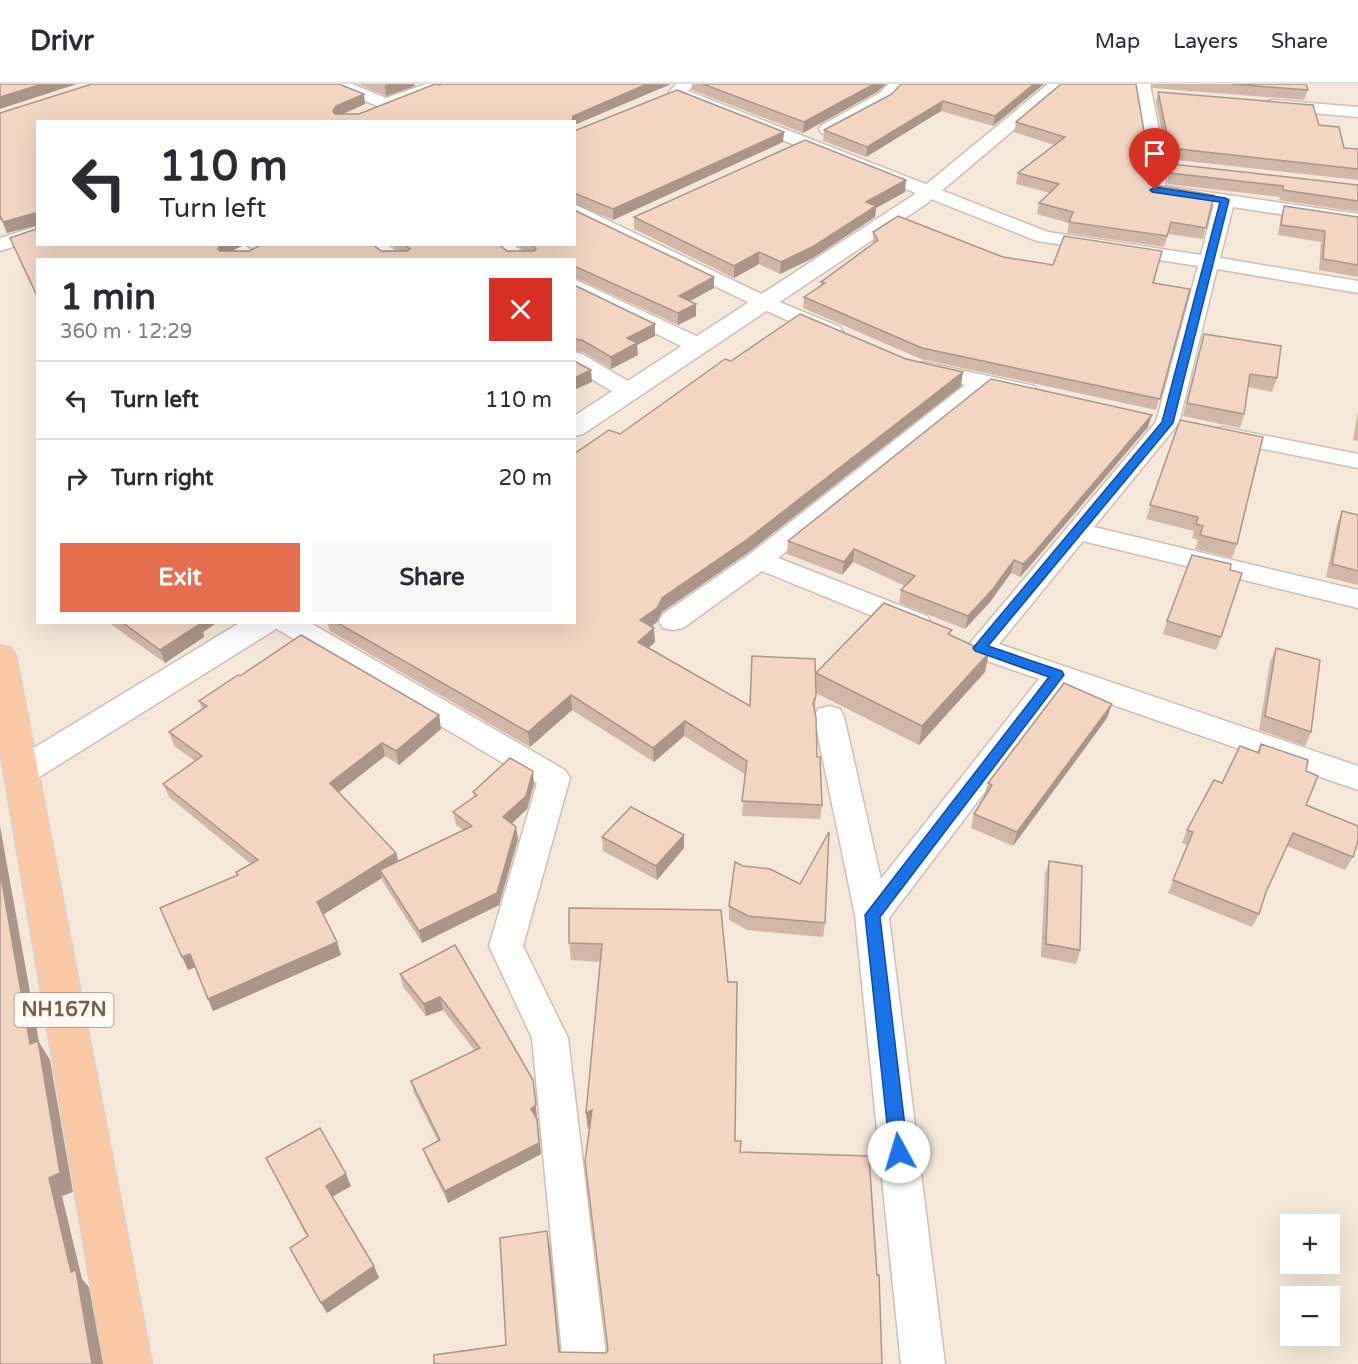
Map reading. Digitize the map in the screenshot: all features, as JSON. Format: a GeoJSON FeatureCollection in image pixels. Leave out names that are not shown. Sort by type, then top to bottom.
{"type":"FeatureCollection","features":[{"type":"Feature","properties":{"kind":"highway","name":"NH167N"},"geometry":{"type":"LineString","coordinates":[[0,656],[6,727],[21,772],[128,1364]]}},
{"type":"Feature","properties":{"kind":"street"},"geometry":{"type":"LineString","coordinates":[[338,84],[389,120]]}},
{"type":"Feature","properties":{"kind":"street"},"geometry":{"type":"LineString","coordinates":[[373,110],[442,84]]}},
{"type":"Feature","properties":{"kind":"street"},"geometry":{"type":"LineString","coordinates":[[783,152],[884,98],[898,84]]}},
{"type":"Feature","properties":{"kind":"street"},"geometry":{"type":"LineString","coordinates":[[576,427],[930,191],[1059,84]]}},
{"type":"Feature","properties":{"kind":"street"},"geometry":{"type":"LineString","coordinates":[[656,100],[681,88],[804,142],[1044,237],[1358,287]]}},
{"type":"Feature","properties":{"kind":"street"},"geometry":{"type":"LineString","coordinates":[[1147,91],[1157,166],[1155,190],[1358,220]]}},
{"type":"Feature","properties":{"kind":"street"},"geometry":{"type":"LineString","coordinates":[[1263,104],[1358,112]]}},
{"type":"Feature","properties":{"kind":"street"},"geometry":{"type":"LineString","coordinates":[[1157,166],[1180,169]]}},
{"type":"Feature","properties":{"kind":"street"},"geometry":{"type":"LineString","coordinates":[[958,639],[1077,531],[1175,424],[1225,200]]}},
{"type":"Feature","properties":{"kind":"street"},"geometry":{"type":"LineString","coordinates":[[576,211],[765,303],[849,339]]}},
{"type":"Feature","properties":{"kind":"street"},"geometry":{"type":"LineString","coordinates":[[613,228],[634,219]]}},
{"type":"Feature","properties":{"kind":"street"},"geometry":{"type":"LineString","coordinates":[[0,245],[36,233]]}},
{"type":"Feature","properties":{"kind":"street"},"geometry":{"type":"LineString","coordinates":[[230,246],[244,258],[266,246]]}},
{"type":"Feature","properties":{"kind":"street"},"geometry":{"type":"LineString","coordinates":[[374,246],[395,258]]}},
{"type":"Feature","properties":{"kind":"street"},"geometry":{"type":"LineString","coordinates":[[500,246],[521,258]]}},
{"type":"Feature","properties":{"kind":"street"},"geometry":{"type":"LineString","coordinates":[[576,286],[699,346]]}},
{"type":"Feature","properties":{"kind":"street"},"geometry":{"type":"LineString","coordinates":[[576,360],[630,392]]}},
{"type":"Feature","properties":{"kind":"street"},"geometry":{"type":"LineString","coordinates":[[902,362],[1052,397]]}},
{"type":"Feature","properties":{"kind":"street"},"geometry":{"type":"LineString","coordinates":[[673,621],[759,560],[982,382]]}},
{"type":"Feature","properties":{"kind":"street"},"geometry":{"type":"LineString","coordinates":[[1175,424],[1358,461]]}},
{"type":"Feature","properties":{"kind":"street"},"geometry":{"type":"LineString","coordinates":[[1077,531],[1358,599]]}},
{"type":"Feature","properties":{"kind":"street"},"geometry":{"type":"LineString","coordinates":[[759,560],[958,639],[1358,778]]}},
{"type":"Feature","properties":{"kind":"street"},"geometry":{"type":"LineString","coordinates":[[21,772],[262,624]]}},
{"type":"Feature","properties":{"kind":"street"},"geometry":{"type":"LineString","coordinates":[[290,624],[554,778],[506,946],[550,1038],[585,1364]]}},
{"type":"Feature","properties":{"kind":"street"},"geometry":{"type":"LineString","coordinates":[[872,915],[1058,675]]}},
{"type":"Feature","properties":{"kind":"street"},"geometry":{"type":"LineString","coordinates":[[829,717],[872,915],[923,1364]]}},
{"type":"Feature","properties":{"kind":"shaded area"},"geometry":{"type":"Polygon","coordinates":[[[0,84],[1358,84],[1358,1364],[0,1364],[0,84]]]}},
{"type":"Feature","properties":{"kind":"building"},"geometry":{"type":"Polygon","coordinates":[[[0,84],[42,84],[0,97],[0,84]]]}},
{"type":"Feature","properties":{"kind":"building"},"geometry":{"type":"Polygon","coordinates":[[[92,84],[339,84],[364,94],[336,106],[333,111],[335,114],[359,114],[435,84],[647,84],[573,116],[572,120],[36,120],[36,229],[35,213],[3,222],[0,215],[0,113],[92,84]]]}},
{"type":"Feature","properties":{"kind":"building"},"geometry":{"type":"Polygon","coordinates":[[[703,84],[874,84],[804,122],[703,84]]]}},
{"type":"Feature","properties":{"kind":"building"},"geometry":{"type":"Polygon","coordinates":[[[901,84],[1034,84],[995,116],[943,101],[867,147],[824,130],[892,94],[901,84]]]}},
{"type":"Feature","properties":{"kind":"building"},"geometry":{"type":"Polygon","coordinates":[[[1061,84],[1136,84],[1148,155],[1146,179],[1149,184],[1214,195],[1206,228],[1171,222],[1167,236],[1069,222],[1073,212],[1039,203],[1059,184],[1018,173],[1065,137],[1016,122],[1061,84]]]}},
{"type":"Feature","properties":{"kind":"building"},"geometry":{"type":"Polygon","coordinates":[[[1232,84],[1306,84],[1308,90],[1232,84]]]}},
{"type":"Feature","properties":{"kind":"building"},"geometry":{"type":"Polygon","coordinates":[[[677,90],[784,132],[613,209],[576,194],[576,130],[677,90]]]}},
{"type":"Feature","properties":{"kind":"building"},"geometry":{"type":"Polygon","coordinates":[[[1158,92],[1313,105],[1319,125],[1339,127],[1344,148],[1358,149],[1358,169],[1170,148],[1158,92]]]}},
{"type":"Feature","properties":{"kind":"building"},"geometry":{"type":"Polygon","coordinates":[[[805,140],[906,180],[866,202],[876,206],[814,246],[781,262],[759,252],[734,266],[634,217],[805,140]]]}},
{"type":"Feature","properties":{"kind":"building"},"geometry":{"type":"Polygon","coordinates":[[[1171,164],[1358,185],[1358,201],[1283,190],[1283,186],[1170,173],[1171,164]]]}},
{"type":"Feature","properties":{"kind":"building"},"geometry":{"type":"Polygon","coordinates":[[[1284,206],[1358,217],[1358,265],[1323,259],[1325,231],[1281,225],[1284,206]]]}},
{"type":"Feature","properties":{"kind":"building"},"geometry":{"type":"Polygon","coordinates":[[[576,211],[714,277],[679,296],[696,304],[678,313],[576,267],[576,258],[36,258],[36,294],[10,238],[36,229],[36,246],[220,246],[218,249],[220,251],[249,251],[259,246],[375,246],[381,251],[407,251],[410,249],[406,246],[501,246],[507,251],[534,251],[536,249],[533,246],[576,246],[576,211]]]}},
{"type":"Feature","properties":{"kind":"building"},"geometry":{"type":"Polygon","coordinates":[[[898,216],[1003,257],[1053,265],[1064,236],[1162,251],[1153,283],[1190,289],[1160,399],[922,348],[804,297],[878,240],[873,232],[898,216]]]}},
{"type":"Feature","properties":{"kind":"building"},"geometry":{"type":"Polygon","coordinates":[[[576,286],[655,324],[627,338],[637,343],[611,357],[582,340],[576,339],[576,286]]]}},
{"type":"Feature","properties":{"kind":"building"},"geometry":{"type":"Polygon","coordinates":[[[800,314],[906,359],[963,372],[749,538],[662,598],[657,608],[640,620],[654,628],[638,642],[750,706],[752,656],[815,659],[816,696],[813,703],[816,717],[817,757],[820,757],[822,805],[742,801],[747,761],[685,721],[653,748],[571,695],[528,732],[339,624],[576,624],[576,453],[609,430],[620,434],[725,359],[731,361],[800,314]]]}},
{"type":"Feature","properties":{"kind":"building"},"geometry":{"type":"Polygon","coordinates":[[[1204,334],[1281,346],[1277,378],[1250,374],[1244,414],[1187,403],[1204,334]]]}},
{"type":"Feature","properties":{"kind":"building"},"geometry":{"type":"Polygon","coordinates":[[[576,362],[591,370],[576,377],[576,362]]]}},
{"type":"Feature","properties":{"kind":"building"},"geometry":{"type":"Polygon","coordinates":[[[991,379],[1152,415],[1033,554],[1023,564],[1014,560],[993,589],[968,616],[901,590],[915,576],[854,549],[844,562],[788,541],[991,379]]]}},
{"type":"Feature","properties":{"kind":"building"},"geometry":{"type":"Polygon","coordinates":[[[1180,420],[1263,437],[1237,544],[1200,535],[1203,526],[1196,524],[1198,517],[1150,505],[1180,420]]]}},
{"type":"Feature","properties":{"kind":"building"},"geometry":{"type":"Polygon","coordinates":[[[1342,511],[1358,515],[1358,571],[1332,564],[1342,511]]]}},
{"type":"Feature","properties":{"kind":"building"},"geometry":{"type":"Polygon","coordinates":[[[1192,555],[1231,564],[1230,570],[1242,573],[1221,637],[1167,621],[1192,555]]]}},
{"type":"Feature","properties":{"kind":"building"},"geometry":{"type":"Polygon","coordinates":[[[884,603],[952,630],[948,634],[989,653],[922,726],[816,673],[884,603]]]}},
{"type":"Feature","properties":{"kind":"building"},"geometry":{"type":"Polygon","coordinates":[[[125,624],[200,624],[160,650],[125,624]]]}},
{"type":"Feature","properties":{"kind":"building"},"geometry":{"type":"Polygon","coordinates":[[[301,635],[439,715],[396,751],[382,743],[330,783],[396,853],[317,902],[337,942],[208,999],[190,954],[182,957],[160,908],[238,875],[236,872],[258,860],[163,784],[202,756],[169,732],[207,706],[199,701],[301,635]]]}},
{"type":"Feature","properties":{"kind":"building"},"geometry":{"type":"Polygon","coordinates":[[[1276,648],[1320,660],[1311,732],[1265,716],[1276,648]]]}},
{"type":"Feature","properties":{"kind":"building"},"geometry":{"type":"Polygon","coordinates":[[[1064,683],[1112,704],[1017,832],[974,814],[992,785],[988,783],[1064,683]]]}},
{"type":"Feature","properties":{"kind":"building"},"geometry":{"type":"Polygon","coordinates":[[[1261,744],[1308,760],[1306,771],[1318,776],[1306,805],[1358,826],[1358,841],[1353,857],[1293,833],[1266,892],[1259,914],[1173,880],[1193,832],[1187,830],[1214,780],[1222,783],[1240,746],[1259,753],[1261,744]]]}},
{"type":"Feature","properties":{"kind":"building"},"geometry":{"type":"Polygon","coordinates":[[[510,758],[533,771],[526,796],[503,817],[516,827],[497,893],[419,931],[380,870],[472,826],[453,812],[477,795],[473,792],[510,758]]]}},
{"type":"Feature","properties":{"kind":"building"},"geometry":{"type":"Polygon","coordinates":[[[631,807],[684,835],[656,866],[602,837],[631,807]]]}},
{"type":"Feature","properties":{"kind":"building"},"geometry":{"type":"Polygon","coordinates":[[[829,832],[825,923],[748,916],[729,906],[735,862],[743,866],[770,869],[800,884],[829,832]]]}},
{"type":"Feature","properties":{"kind":"building"},"geometry":{"type":"Polygon","coordinates":[[[1049,861],[1082,866],[1080,950],[1046,944],[1049,861]]]}},
{"type":"Feature","properties":{"kind":"building"},"geometry":{"type":"Polygon","coordinates":[[[0,871],[30,1044],[38,1041],[60,1173],[49,1178],[71,1272],[76,1270],[92,1364],[0,1364],[0,871]]]}},
{"type":"Feature","properties":{"kind":"building"},"geometry":{"type":"Polygon","coordinates":[[[569,908],[721,910],[728,982],[737,982],[735,1141],[741,1141],[740,1152],[869,1156],[877,1275],[879,1275],[882,1364],[434,1364],[434,1355],[506,1345],[500,1238],[547,1231],[559,1352],[606,1353],[608,1350],[585,1161],[592,1110],[586,1113],[602,944],[569,943],[569,908]]]}},
{"type":"Feature","properties":{"kind":"building"},"geometry":{"type":"Polygon","coordinates":[[[455,945],[533,1080],[536,1105],[531,1109],[537,1119],[539,1143],[445,1191],[423,1149],[440,1140],[411,1081],[480,1048],[440,997],[424,1004],[400,974],[455,945]]]}},
{"type":"Feature","properties":{"kind":"building"},"geometry":{"type":"Polygon","coordinates":[[[320,1128],[346,1174],[326,1186],[374,1266],[321,1303],[290,1248],[308,1236],[266,1158],[320,1128]]]}},
{"type":"Feature","properties":{"kind":"route"},"geometry":{"type":"LineString","coordinates":[[899,1152],[872,915],[1058,675],[980,648],[1167,423],[1225,200],[1155,190]]}}]}
